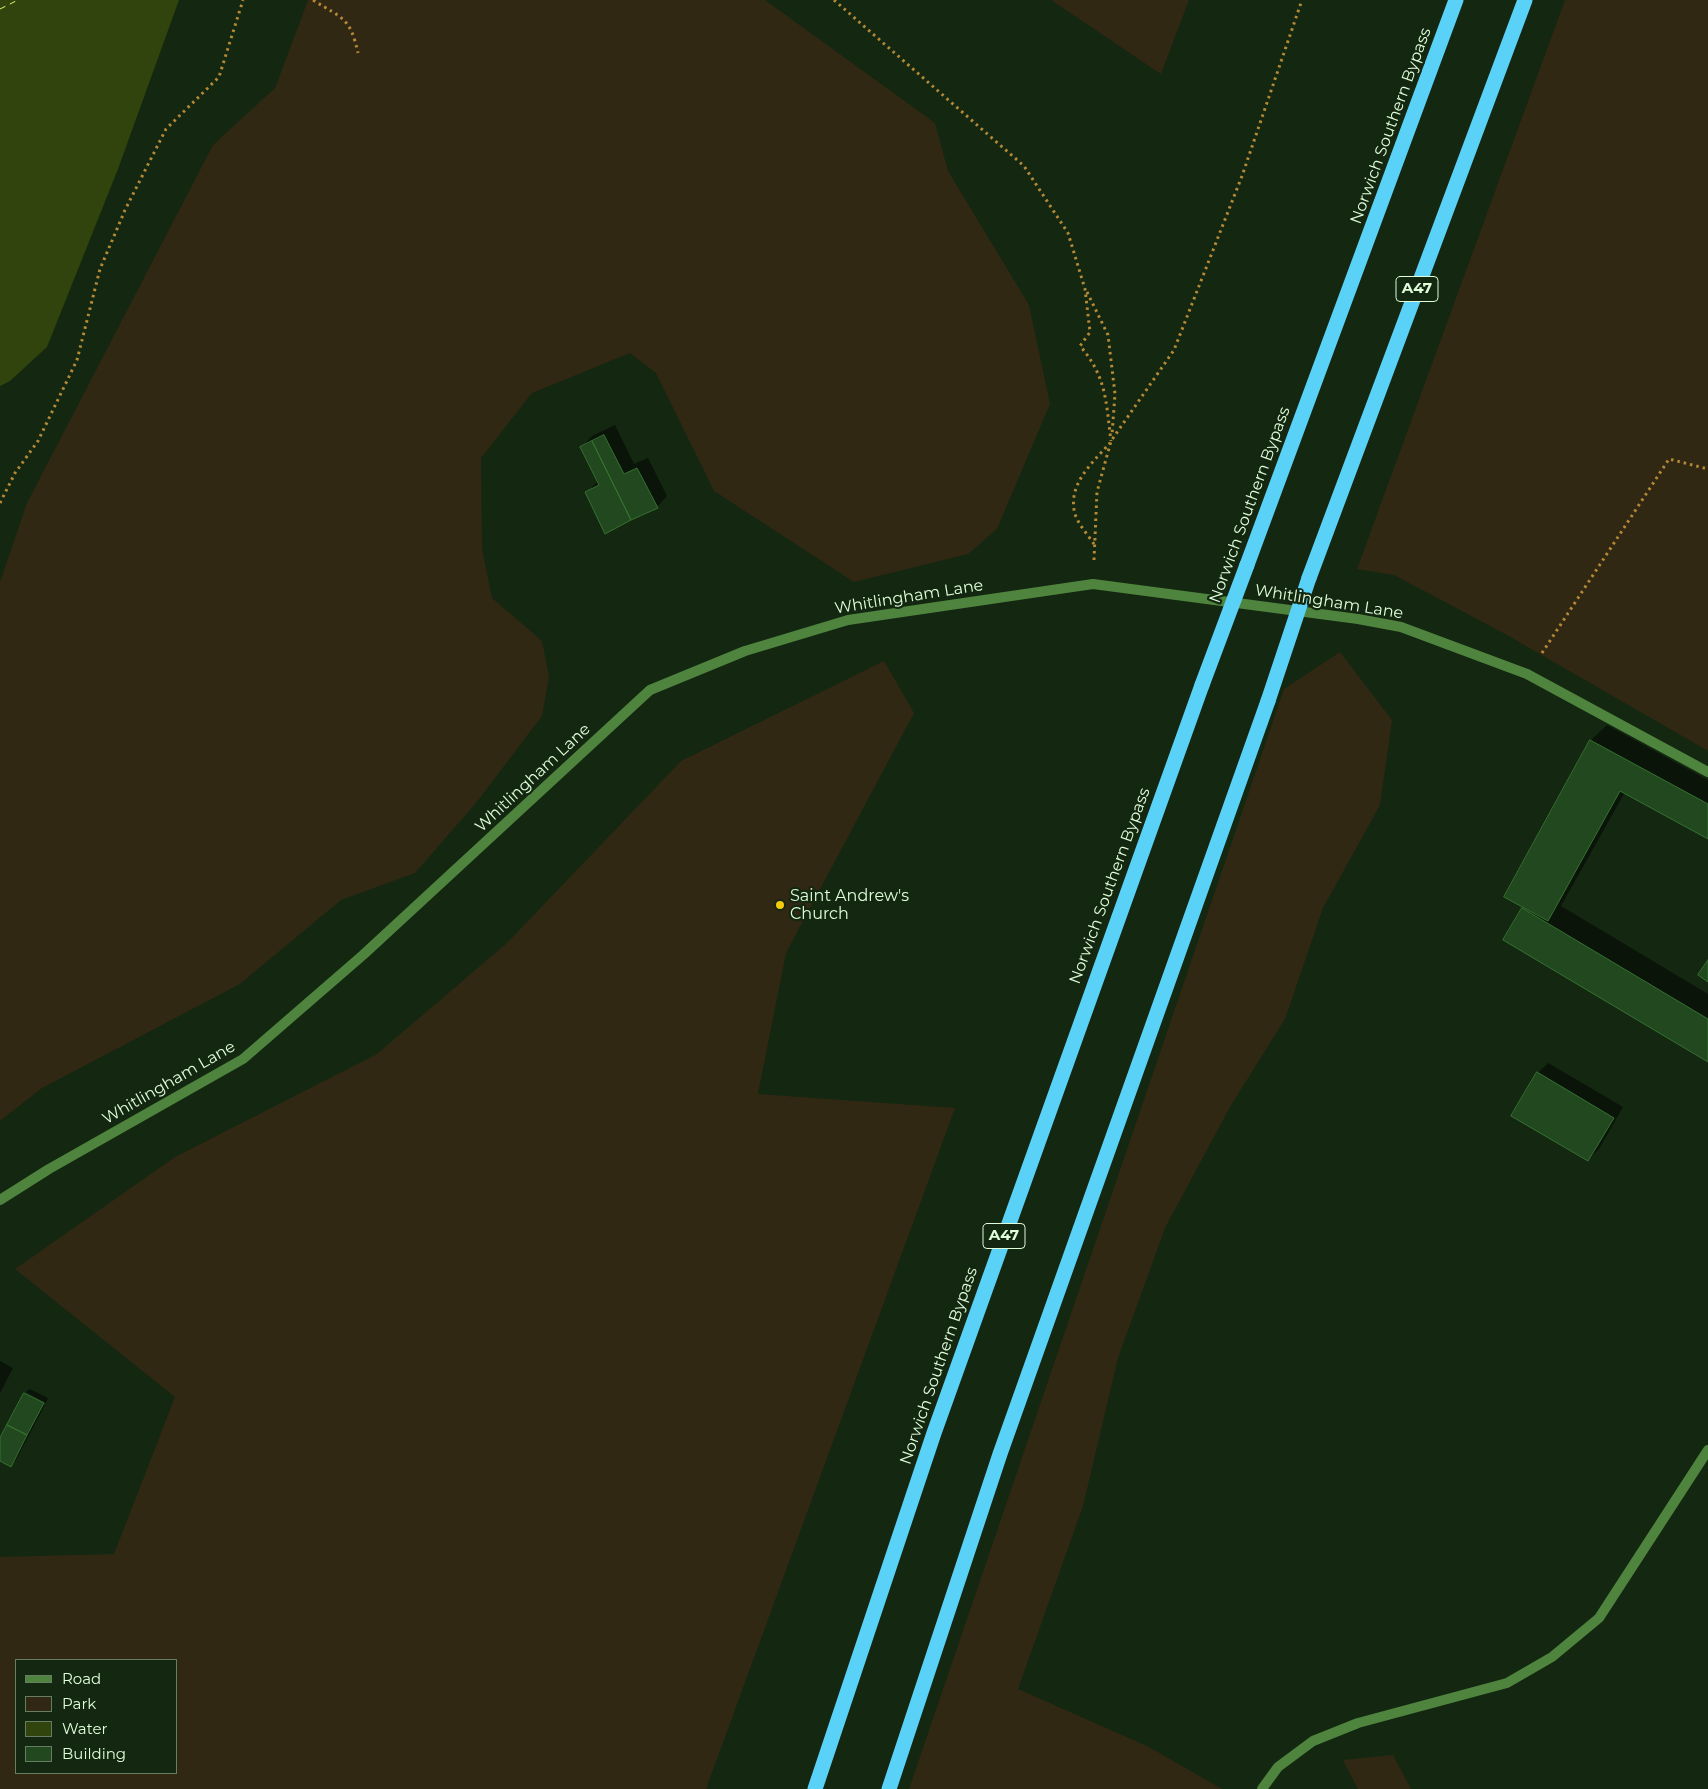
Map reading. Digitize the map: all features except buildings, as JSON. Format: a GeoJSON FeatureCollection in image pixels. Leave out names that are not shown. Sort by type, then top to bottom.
{"type":"FeatureCollection","features":[{"type":"Feature","properties":{"kind":"highway","name":"Norwich Southern Bypass"},"geometry":{"type":"LineString","coordinates":[[815,1789],[937,1424],[1202,685],[1456,0]]}},
{"type":"Feature","properties":{"kind":"highway","name":"A47"},"geometry":{"type":"LineString","coordinates":[[890,1789],[1000,1454],[1268,701],[1309,578],[1525,0]]}},
{"type":"Feature","properties":{"kind":"street","name":"Whitlingham Lane"},"geometry":{"type":"LineString","coordinates":[[0,1200],[48,1169],[243,1059],[384,936],[650,690],[745,651],[848,620],[1093,584],[1358,619],[1401,627],[1527,674],[1708,772]]}},
{"type":"Feature","properties":{"kind":"street"},"geometry":{"type":"LineString","coordinates":[[1262,1789],[1278,1767],[1313,1742],[1358,1724],[1507,1683],[1552,1658],[1599,1618],[1708,1450]]}},
{"type":"Feature","properties":{"kind":"path"},"geometry":{"type":"LineString","coordinates":[[0,503],[15,473],[38,441],[77,360],[100,269],[125,210],[166,129],[219,77],[243,0]]}},
{"type":"Feature","properties":{"kind":"path"},"geometry":{"type":"LineString","coordinates":[[313,0],[346,21],[353,30],[358,53]]}},
{"type":"Feature","properties":{"kind":"path"},"geometry":{"type":"LineString","coordinates":[[834,0],[1024,166],[1068,233],[1085,289],[1108,335],[1116,394],[1111,441],[1097,492],[1093,584]]}},
{"type":"Feature","properties":{"kind":"path"},"geometry":{"type":"LineString","coordinates":[[1094,544],[1075,514],[1074,491],[1087,468],[1111,441],[1174,350],[1242,176],[1302,0]]}},
{"type":"Feature","properties":{"kind":"path"},"geometry":{"type":"LineString","coordinates":[[1085,289],[1090,332],[1080,346],[1094,362],[1102,383],[1111,441]]}},
{"type":"Feature","properties":{"kind":"path"},"geometry":{"type":"LineString","coordinates":[[1527,674],[1669,459],[1708,469]]}},
{"type":"Feature","properties":{"kind":"green space"},"geometry":{"type":"Polygon","coordinates":[[[308,0],[765,0],[935,123],[948,171],[1029,305],[1050,404],[997,529],[968,554],[854,582],[714,491],[656,373],[630,353],[532,393],[481,458],[482,549],[492,598],[542,641],[549,677],[542,716],[476,803],[415,873],[341,900],[240,984],[42,1088],[0,1121],[0,582],[27,503],[213,145],[275,88],[308,0]]]}},
{"type":"Feature","properties":{"kind":"green space"},"geometry":{"type":"Polygon","coordinates":[[[1051,0],[1189,0],[1161,74],[1051,0]]]}},
{"type":"Feature","properties":{"kind":"green space"},"geometry":{"type":"Polygon","coordinates":[[[1565,0],[1708,0],[1708,751],[1507,635],[1394,575],[1357,569],[1565,0]]]}},
{"type":"Feature","properties":{"kind":"green space"},"geometry":{"type":"Polygon","coordinates":[[[1340,652],[1392,720],[1380,805],[1323,908],[1285,1019],[1230,1107],[1165,1228],[1118,1358],[1083,1506],[1018,1689],[1149,1747],[1222,1789],[909,1789],[1284,689],[1340,652]]]}},
{"type":"Feature","properties":{"kind":"green space"},"geometry":{"type":"Polygon","coordinates":[[[884,661],[914,713],[786,953],[758,1094],[955,1108],[706,1789],[0,1789],[0,1557],[114,1554],[175,1397],[15,1269],[175,1157],[377,1054],[507,943],[681,761],[884,661]]]}},
{"type":"Feature","properties":{"kind":"green space"},"geometry":{"type":"Polygon","coordinates":[[[1393,1755],[1411,1789],[1358,1789],[1343,1760],[1393,1755]]]}},
{"type":"Feature","properties":{"kind":"water"},"geometry":{"type":"Polygon","coordinates":[[[0,0],[179,0],[118,169],[47,347],[10,381],[0,386],[0,0]]]}},
{"type":"Feature","properties":{"kind":"ferry route"},"geometry":{"type":"LineString","coordinates":[[0,9],[18,0]]}},
{"type":"Feature","properties":{"kind":"place","name":"Saint Andrew's Church"},"geometry":{"type":"Point","coordinates":[780,905]}}]}
